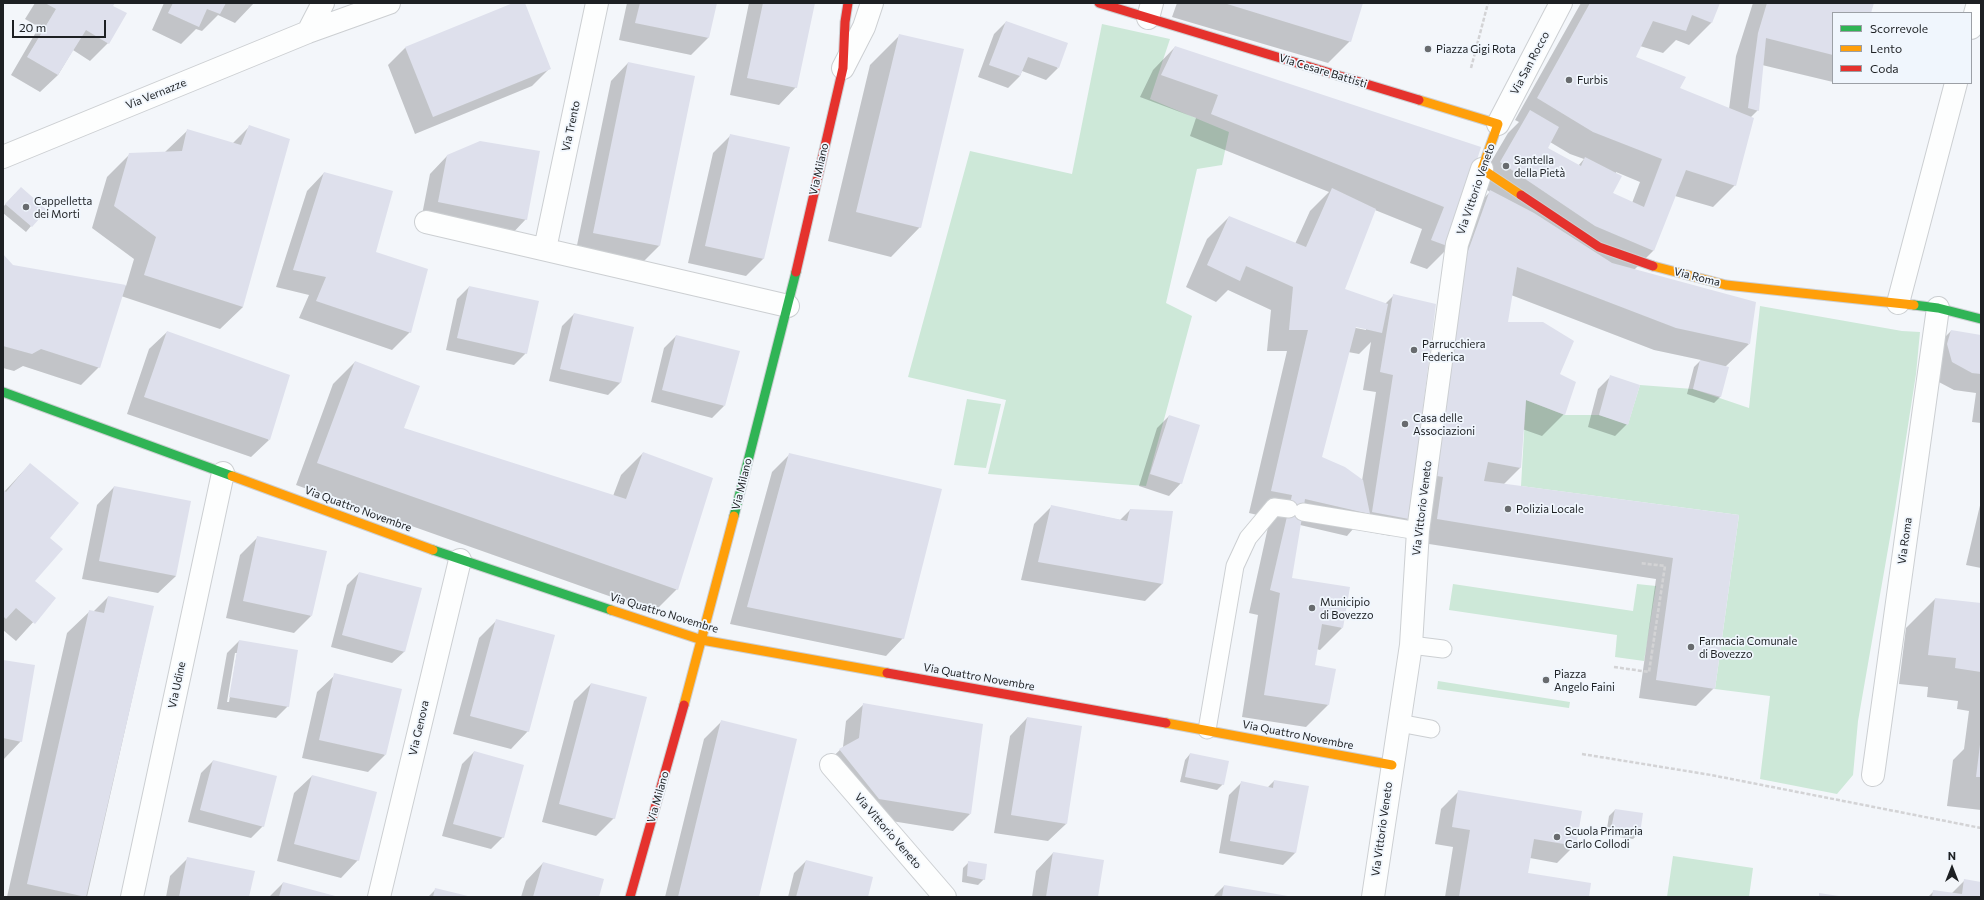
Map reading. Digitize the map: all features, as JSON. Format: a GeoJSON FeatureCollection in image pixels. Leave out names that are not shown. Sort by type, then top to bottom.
{"type":"FeatureCollection","features":[{"type":"Feature","properties":{"kind":"street"},"geometry":{"type":"LineString","coordinates":[[308,32],[323,3]]}},
{"type":"Feature","properties":{"kind":"street","name":"Via Vernazze"},"geometry":{"type":"LineString","coordinates":[[3,157],[308,32],[389,3]]}},
{"type":"Feature","properties":{"kind":"street","name":"Via Trento"},"geometry":{"type":"LineString","coordinates":[[545,249],[597,3]]}},
{"type":"Feature","properties":{"kind":"street","name":"Via Milano"},"geometry":{"type":"LineString","coordinates":[[630,897],[702,640],[788,306],[843,68],[845,22],[848,3]]}},
{"type":"Feature","properties":{"kind":"street","name":"Via Milano"},"geometry":{"type":"LineString","coordinates":[[843,68],[864,27],[872,3]]}},
{"type":"Feature","properties":{"kind":"street","name":"Via Cesare Battisti"},"geometry":{"type":"LineString","coordinates":[[1098,3],[1150,10],[1498,124]]}},
{"type":"Feature","properties":{"kind":"street","name":"Via San Rocco"},"geometry":{"type":"LineString","coordinates":[[1498,124],[1561,3]]}},
{"type":"Feature","properties":{"kind":"street"},"geometry":{"type":"LineString","coordinates":[[1972,24],[1978,3]]}},
{"type":"Feature","properties":{"kind":"street"},"geometry":{"type":"LineString","coordinates":[[1898,304],[1956,84]]}},
{"type":"Feature","properties":{"kind":"street","name":"Via Vittorio Veneto"},"geometry":{"type":"LineString","coordinates":[[1373,897],[1411,645],[1418,531],[1457,244],[1498,124]]}},
{"type":"Feature","properties":{"kind":"street","name":"Via Roma"},"geometry":{"type":"LineString","coordinates":[[1482,169],[1599,247],[1660,268],[1726,285],[1938,308],[1981,318]]}},
{"type":"Feature","properties":{"kind":"street"},"geometry":{"type":"LineString","coordinates":[[426,222],[788,306]]}},
{"type":"Feature","properties":{"kind":"street","name":"Via Roma"},"geometry":{"type":"LineString","coordinates":[[1873,775],[1938,308]]}},
{"type":"Feature","properties":{"kind":"street","name":"Via Quattro Novembre"},"geometry":{"type":"LineString","coordinates":[[3,392],[460,560],[702,640],[1207,730],[1392,765]]}},
{"type":"Feature","properties":{"kind":"street","name":"Via Udine"},"geometry":{"type":"LineString","coordinates":[[132,897],[223,472]]}},
{"type":"Feature","properties":{"kind":"street","name":"Via Genova"},"geometry":{"type":"LineString","coordinates":[[379,897],[460,560]]}},
{"type":"Feature","properties":{"kind":"street","name":"Via Vittorio Veneto"},"geometry":{"type":"LineString","coordinates":[[831,765],[946,897]]}},
{"type":"Feature","properties":{"kind":"lane"},"geometry":{"type":"LineString","coordinates":[[1207,730],[1235,566],[1248,538],[1274,508],[1296,510],[1418,531]]}},
{"type":"Feature","properties":{"kind":"lane"},"geometry":{"type":"LineString","coordinates":[[1411,645],[1443,649]]}},
{"type":"Feature","properties":{"kind":"lane"},"geometry":{"type":"LineString","coordinates":[[1399,723],[1431,729]]}},
{"type":"Feature","properties":{"kind":"path"},"geometry":{"type":"LineString","coordinates":[[1471,68],[1488,3]]}},
{"type":"Feature","properties":{"kind":"path"},"geometry":{"type":"LineString","coordinates":[[1614,667],[1649,672],[1665,566],[1640,563]]}},
{"type":"Feature","properties":{"kind":"path"},"geometry":{"type":"LineString","coordinates":[[1582,754],[1711,775],[1981,828]]}},
{"type":"Feature","properties":{"kind":"green space"},"geometry":{"type":"Polygon","coordinates":[[[1102,24],[1170,39],[1150,99],[1229,132],[1222,165],[1197,169],[1166,303],[1192,316],[1146,486],[988,474],[1006,400],[908,377],[970,151],[1072,174],[1102,24]]]}},
{"type":"Feature","properties":{"kind":"green space"},"geometry":{"type":"Polygon","coordinates":[[[1760,306],[1902,331],[1920,332],[1916,374],[1895,509],[1858,721],[1853,775],[1837,794],[1760,779],[1770,696],[1715,689],[1739,515],[1521,486],[1526,400],[1565,415],[1599,415],[1628,424],[1640,385],[1693,389],[1749,408],[1760,306]]]}},
{"type":"Feature","properties":{"kind":"green space"},"geometry":{"type":"Polygon","coordinates":[[[967,399],[1001,404],[986,468],[954,465],[967,399]]]}},
{"type":"Feature","properties":{"kind":"green space"},"geometry":{"type":"Polygon","coordinates":[[[1453,584],[1633,611],[1637,584],[1656,586],[1644,661],[1615,657],[1617,635],[1449,610],[1453,584]]]}},
{"type":"Feature","properties":{"kind":"green space"},"geometry":{"type":"Polygon","coordinates":[[[1438,681],[1570,702],[1569,708],[1437,689],[1438,681]]]}},
{"type":"Feature","properties":{"kind":"green space"},"geometry":{"type":"Polygon","coordinates":[[[1673,856],[1753,868],[1749,897],[1667,897],[1673,856]]]}},
{"type":"Feature","properties":{"kind":"building"},"geometry":{"type":"Polygon","coordinates":[[[45,3],[115,3],[113,6],[127,13],[109,44],[86,30],[58,75],[27,57],[56,9],[45,3]]]}},
{"type":"Feature","properties":{"kind":"building"},"geometry":{"type":"Polygon","coordinates":[[[173,3],[226,3],[220,14],[207,9],[199,27],[168,13],[173,3]]]}},
{"type":"Feature","properties":{"kind":"building"},"geometry":{"type":"Polygon","coordinates":[[[513,3],[525,3],[551,69],[433,117],[405,47],[513,3]]]}},
{"type":"Feature","properties":{"kind":"building"},"geometry":{"type":"Polygon","coordinates":[[[640,3],[717,3],[709,38],[635,23],[640,3]]]}},
{"type":"Feature","properties":{"kind":"building"},"geometry":{"type":"Polygon","coordinates":[[[763,3],[815,3],[797,88],[747,78],[763,3]]]}},
{"type":"Feature","properties":{"kind":"building"},"geometry":{"type":"Polygon","coordinates":[[[1224,3],[1363,3],[1351,42],[1224,3]]]}},
{"type":"Feature","properties":{"kind":"building"},"geometry":{"type":"Polygon","coordinates":[[[1590,3],[1720,3],[1712,23],[1692,15],[1686,31],[1653,21],[1636,57],[1686,77],[1680,88],[1754,118],[1736,186],[1686,170],[1654,251],[1595,226],[1500,162],[1530,110],[1559,127],[1548,148],[1581,166],[1585,157],[1622,176],[1613,193],[1644,207],[1662,159],[1593,132],[1537,98],[1590,3]]]}},
{"type":"Feature","properties":{"kind":"building"},"geometry":{"type":"Polygon","coordinates":[[[1767,3],[1874,3],[1871,12],[1832,12],[1832,55],[1766,38],[1759,111],[1748,108],[1758,33],[1767,3]]]}},
{"type":"Feature","properties":{"kind":"building"},"geometry":{"type":"Polygon","coordinates":[[[1006,21],[1068,43],[1059,68],[1028,57],[1020,76],[989,65],[1006,21]]]}},
{"type":"Feature","properties":{"kind":"building"},"geometry":{"type":"Polygon","coordinates":[[[899,34],[964,49],[921,228],[856,212],[899,34]]]}},
{"type":"Feature","properties":{"kind":"building"},"geometry":{"type":"Polygon","coordinates":[[[1175,46],[1481,147],[1450,247],[1431,240],[1444,207],[1211,114],[1218,95],[1161,75],[1175,46]]]}},
{"type":"Feature","properties":{"kind":"building"},"geometry":{"type":"Polygon","coordinates":[[[628,62],[695,76],[660,246],[593,233],[628,62]]]}},
{"type":"Feature","properties":{"kind":"building"},"geometry":{"type":"Polygon","coordinates":[[[249,125],[290,139],[243,307],[144,275],[156,237],[114,206],[129,153],[182,151],[187,129],[241,145],[249,125]]]}},
{"type":"Feature","properties":{"kind":"building"},"geometry":{"type":"Polygon","coordinates":[[[730,134],[790,147],[764,259],[705,246],[730,134]]]}},
{"type":"Feature","properties":{"kind":"building"},"geometry":{"type":"Polygon","coordinates":[[[480,141],[540,151],[527,220],[438,202],[447,155],[480,141]]]}},
{"type":"Feature","properties":{"kind":"building"},"geometry":{"type":"Polygon","coordinates":[[[324,172],[393,191],[376,252],[428,269],[411,333],[316,301],[326,277],[293,270],[324,172]]]}},
{"type":"Feature","properties":{"kind":"building","name":"Cappelletta dei Morti"},"geometry":{"type":"Polygon","coordinates":[[[21,187],[47,210],[32,227],[5,204],[21,187]]]}},
{"type":"Feature","properties":{"kind":"building"},"geometry":{"type":"Polygon","coordinates":[[[1332,188],[1376,209],[1345,289],[1388,304],[1382,333],[1356,327],[1322,457],[1345,467],[1363,480],[1370,514],[1305,499],[1292,578],[1350,587],[1343,628],[1322,624],[1315,665],[1336,669],[1329,705],[1264,695],[1280,593],[1270,590],[1292,495],[1271,491],[1308,330],[1289,330],[1293,287],[1246,266],[1240,281],[1207,265],[1229,216],[1306,247],[1332,188]]]}},
{"type":"Feature","properties":{"kind":"building"},"geometry":{"type":"Polygon","coordinates":[[[1490,190],[1534,213],[1612,263],[1756,302],[1750,344],[1676,328],[1517,267],[1508,322],[1543,322],[1574,341],[1560,374],[1576,382],[1565,415],[1526,400],[1521,468],[1488,462],[1484,481],[1739,515],[1715,689],[1656,680],[1673,558],[1437,519],[1443,477],[1437,476],[1463,265],[1490,190]]]}},
{"type":"Feature","properties":{"kind":"building"},"geometry":{"type":"Polygon","coordinates":[[[3,254],[13,265],[126,285],[100,368],[41,349],[32,354],[3,346],[3,254]]]}},
{"type":"Feature","properties":{"kind":"building"},"geometry":{"type":"Polygon","coordinates":[[[469,286],[539,301],[527,354],[457,338],[469,286]]]}},
{"type":"Feature","properties":{"kind":"building"},"geometry":{"type":"Polygon","coordinates":[[[1393,294],[1436,304],[1409,519],[1372,512],[1393,375],[1380,372],[1393,294]]]}},
{"type":"Feature","properties":{"kind":"building"},"geometry":{"type":"Polygon","coordinates":[[[574,313],[634,327],[621,383],[560,369],[574,313]]]}},
{"type":"Feature","properties":{"kind":"building"},"geometry":{"type":"Polygon","coordinates":[[[1951,330],[1981,335],[1981,374],[1972,373],[1952,362],[1947,344],[1951,330]]]}},
{"type":"Feature","properties":{"kind":"building"},"geometry":{"type":"Polygon","coordinates":[[[167,331],[290,375],[270,440],[144,397],[167,331]]]}},
{"type":"Feature","properties":{"kind":"building"},"geometry":{"type":"Polygon","coordinates":[[[676,335],[740,351],[725,406],[662,390],[676,335]]]}},
{"type":"Feature","properties":{"kind":"building"},"geometry":{"type":"Polygon","coordinates":[[[1700,360],[1729,367],[1721,397],[1693,389],[1700,360]]]}},
{"type":"Feature","properties":{"kind":"building"},"geometry":{"type":"Polygon","coordinates":[[[355,361],[420,386],[404,428],[626,499],[643,452],[713,478],[678,590],[317,463],[355,361]]]}},
{"type":"Feature","properties":{"kind":"building"},"geometry":{"type":"Polygon","coordinates":[[[1610,375],[1640,385],[1628,425],[1599,415],[1610,375]]]}},
{"type":"Feature","properties":{"kind":"building"},"geometry":{"type":"Polygon","coordinates":[[[1169,415],[1200,425],[1182,484],[1150,474],[1169,415]]]}},
{"type":"Feature","properties":{"kind":"building"},"geometry":{"type":"Polygon","coordinates":[[[789,453],[942,489],[904,639],[747,607],[789,453]]]}},
{"type":"Feature","properties":{"kind":"building"},"geometry":{"type":"Polygon","coordinates":[[[30,463],[79,503],[50,538],[63,549],[35,581],[56,598],[35,624],[16,608],[6,619],[3,616],[3,489],[6,492],[30,463]]]}},
{"type":"Feature","properties":{"kind":"building"},"geometry":{"type":"Polygon","coordinates":[[[114,486],[191,501],[176,576],[99,561],[114,486]]]}},
{"type":"Feature","properties":{"kind":"building"},"geometry":{"type":"Polygon","coordinates":[[[1051,505],[1127,521],[1130,509],[1173,511],[1163,584],[1038,562],[1051,505]]]}},
{"type":"Feature","properties":{"kind":"building"},"geometry":{"type":"Polygon","coordinates":[[[257,536],[327,551],[312,616],[243,601],[257,536]]]}},
{"type":"Feature","properties":{"kind":"building"},"geometry":{"type":"Polygon","coordinates":[[[359,572],[422,588],[405,652],[342,635],[359,572]]]}},
{"type":"Feature","properties":{"kind":"building"},"geometry":{"type":"Polygon","coordinates":[[[108,596],[154,606],[86,897],[27,884],[89,610],[104,613],[108,596]]]}},
{"type":"Feature","properties":{"kind":"building"},"geometry":{"type":"Polygon","coordinates":[[[1935,598],[1981,603],[1981,672],[1955,668],[1956,658],[1928,655],[1935,598]]]}},
{"type":"Feature","properties":{"kind":"building"},"geometry":{"type":"Polygon","coordinates":[[[496,619],[555,635],[529,732],[470,716],[496,619]]]}},
{"type":"Feature","properties":{"kind":"building"},"geometry":{"type":"Polygon","coordinates":[[[239,640],[298,650],[289,707],[229,697],[239,640]]]}},
{"type":"Feature","properties":{"kind":"building"},"geometry":{"type":"Polygon","coordinates":[[[3,660],[35,665],[22,742],[3,738],[3,660]]]}},
{"type":"Feature","properties":{"kind":"building"},"geometry":{"type":"Polygon","coordinates":[[[334,673],[402,689],[386,755],[319,740],[334,673]]]}},
{"type":"Feature","properties":{"kind":"building"},"geometry":{"type":"Polygon","coordinates":[[[591,683],[647,697],[615,819],[559,804],[591,683]]]}},
{"type":"Feature","properties":{"kind":"building"},"geometry":{"type":"Polygon","coordinates":[[[863,703],[983,724],[971,814],[879,799],[839,749],[859,738],[863,703]]]}},
{"type":"Feature","properties":{"kind":"building"},"geometry":{"type":"Polygon","coordinates":[[[1027,717],[1082,726],[1067,824],[1011,815],[1027,717]]]}},
{"type":"Feature","properties":{"kind":"building"},"geometry":{"type":"Polygon","coordinates":[[[721,720],[797,739],[759,897],[678,897],[721,720]]]}},
{"type":"Feature","properties":{"kind":"building"},"geometry":{"type":"Polygon","coordinates":[[[1980,745],[1981,777],[1976,777],[1980,745]]]}},
{"type":"Feature","properties":{"kind":"building"},"geometry":{"type":"Polygon","coordinates":[[[474,751],[524,765],[504,838],[453,824],[474,751]]]}},
{"type":"Feature","properties":{"kind":"building"},"geometry":{"type":"Polygon","coordinates":[[[1190,753],[1229,761],[1224,785],[1185,777],[1190,753]]]}},
{"type":"Feature","properties":{"kind":"building"},"geometry":{"type":"Polygon","coordinates":[[[213,760],[277,776],[264,827],[200,810],[213,760]]]}},
{"type":"Feature","properties":{"kind":"building"},"geometry":{"type":"Polygon","coordinates":[[[312,775],[377,792],[359,861],[294,844],[312,775]]]}},
{"type":"Feature","properties":{"kind":"building"},"geometry":{"type":"Polygon","coordinates":[[[1274,780],[1309,786],[1296,853],[1230,841],[1241,781],[1273,788],[1274,780]]]}},
{"type":"Feature","properties":{"kind":"building"},"geometry":{"type":"Polygon","coordinates":[[[1458,790],[1582,811],[1576,846],[1534,839],[1528,873],[1591,883],[1589,897],[1459,897],[1470,830],[1452,827],[1458,790]]]}},
{"type":"Feature","properties":{"kind":"building"},"geometry":{"type":"Polygon","coordinates":[[[1615,809],[1643,813],[1640,834],[1611,829],[1615,809]]]}},
{"type":"Feature","properties":{"kind":"building"},"geometry":{"type":"Polygon","coordinates":[[[1053,852],[1104,860],[1098,897],[1046,897],[1053,852]]]}},
{"type":"Feature","properties":{"kind":"building"},"geometry":{"type":"Polygon","coordinates":[[[187,857],[255,871],[249,897],[179,897],[187,857]]]}},
{"type":"Feature","properties":{"kind":"building"},"geometry":{"type":"Polygon","coordinates":[[[806,860],[873,877],[868,897],[796,897],[806,860]]]}},
{"type":"Feature","properties":{"kind":"building"},"geometry":{"type":"Polygon","coordinates":[[[968,861],[987,864],[985,880],[967,876],[968,861]]]}},
{"type":"Feature","properties":{"kind":"building"},"geometry":{"type":"Polygon","coordinates":[[[543,862],[604,879],[599,897],[533,897],[543,862]]]}},
{"type":"Feature","properties":{"kind":"building"},"geometry":{"type":"Polygon","coordinates":[[[1964,879],[1981,882],[1981,897],[1932,897],[1933,890],[1962,894],[1964,879]]]}},
{"type":"Feature","properties":{"kind":"building"},"geometry":{"type":"Polygon","coordinates":[[[283,882],[339,897],[279,897],[283,882]]]}},
{"type":"Feature","properties":{"kind":"building"},"geometry":{"type":"Polygon","coordinates":[[[1224,885],[1288,896],[1288,897],[1222,897],[1224,885]]]}},
{"type":"Feature","properties":{"kind":"building"},"geometry":{"type":"Polygon","coordinates":[[[435,888],[468,896],[468,897],[433,897],[435,888]]]}},
{"type":"Feature","properties":{"kind":"building"},"geometry":{"type":"Polygon","coordinates":[[[1819,893],[1839,896],[1839,897],[1819,897],[1819,893]]]}},
{"type":"Feature","properties":{"kind":"traffic: fast"},"geometry":{"type":"LineString","coordinates":[[734,516],[796,272]]}},
{"type":"Feature","properties":{"kind":"traffic: fast"},"geometry":{"type":"LineString","coordinates":[[1914,305],[1938,308],[1981,319]]}},
{"type":"Feature","properties":{"kind":"traffic: fast"},"geometry":{"type":"LineString","coordinates":[[3,392],[232,476]]}},
{"type":"Feature","properties":{"kind":"traffic: fast"},"geometry":{"type":"LineString","coordinates":[[433,550],[611,610]]}},
{"type":"Feature","properties":{"kind":"traffic: slow"},"geometry":{"type":"LineString","coordinates":[[1419,100],[1498,124],[1482,169],[1521,195]]}},
{"type":"Feature","properties":{"kind":"traffic: slow"},"geometry":{"type":"LineString","coordinates":[[1653,266],[1726,285],[1914,305]]}},
{"type":"Feature","properties":{"kind":"traffic: slow"},"geometry":{"type":"LineString","coordinates":[[232,476],[433,550]]}},
{"type":"Feature","properties":{"kind":"traffic: slow"},"geometry":{"type":"LineString","coordinates":[[684,705],[734,516]]}},
{"type":"Feature","properties":{"kind":"traffic: slow"},"geometry":{"type":"LineString","coordinates":[[611,610],[702,640],[887,673]]}},
{"type":"Feature","properties":{"kind":"traffic: slow"},"geometry":{"type":"LineString","coordinates":[[1166,723],[1392,765]]}},
{"type":"Feature","properties":{"kind":"traffic: jam"},"geometry":{"type":"LineString","coordinates":[[796,272],[843,68],[845,22],[848,3]]}},
{"type":"Feature","properties":{"kind":"traffic: jam"},"geometry":{"type":"LineString","coordinates":[[1099,3],[1419,100]]}},
{"type":"Feature","properties":{"kind":"traffic: jam"},"geometry":{"type":"LineString","coordinates":[[1521,195],[1599,247],[1653,266]]}},
{"type":"Feature","properties":{"kind":"traffic: jam"},"geometry":{"type":"LineString","coordinates":[[887,673],[1166,723]]}},
{"type":"Feature","properties":{"kind":"traffic: jam"},"geometry":{"type":"LineString","coordinates":[[630,897],[684,705]]}},
{"type":"Feature","properties":{"kind":"place","name":"Piazza Gigi Rota"},"geometry":{"type":"Point","coordinates":[1428,49]}},
{"type":"Feature","properties":{"kind":"place","name":"Furbis"},"geometry":{"type":"Point","coordinates":[1569,80]}},
{"type":"Feature","properties":{"kind":"place","name":"Santella della Pietà"},"geometry":{"type":"Point","coordinates":[1506,166]}},
{"type":"Feature","properties":{"kind":"place","name":"Cappelletta dei Morti"},"geometry":{"type":"Point","coordinates":[26,207]}},
{"type":"Feature","properties":{"kind":"place","name":"Parrucchiera Federica"},"geometry":{"type":"Point","coordinates":[1414,350]}},
{"type":"Feature","properties":{"kind":"place","name":"Casa delle Associazioni"},"geometry":{"type":"Point","coordinates":[1405,424]}},
{"type":"Feature","properties":{"kind":"place","name":"Polizia Locale"},"geometry":{"type":"Point","coordinates":[1508,509]}},
{"type":"Feature","properties":{"kind":"place","name":"Municipio di Bovezzo"},"geometry":{"type":"Point","coordinates":[1312,608]}},
{"type":"Feature","properties":{"kind":"place","name":"Farmacia Comunale di Bovezzo"},"geometry":{"type":"Point","coordinates":[1691,647]}},
{"type":"Feature","properties":{"kind":"place","name":"Piazza Angelo Faini"},"geometry":{"type":"Point","coordinates":[1546,680]}},
{"type":"Feature","properties":{"kind":"place","name":"Scuola Primaria Carlo Collodi"},"geometry":{"type":"Point","coordinates":[1557,837]}}]}
